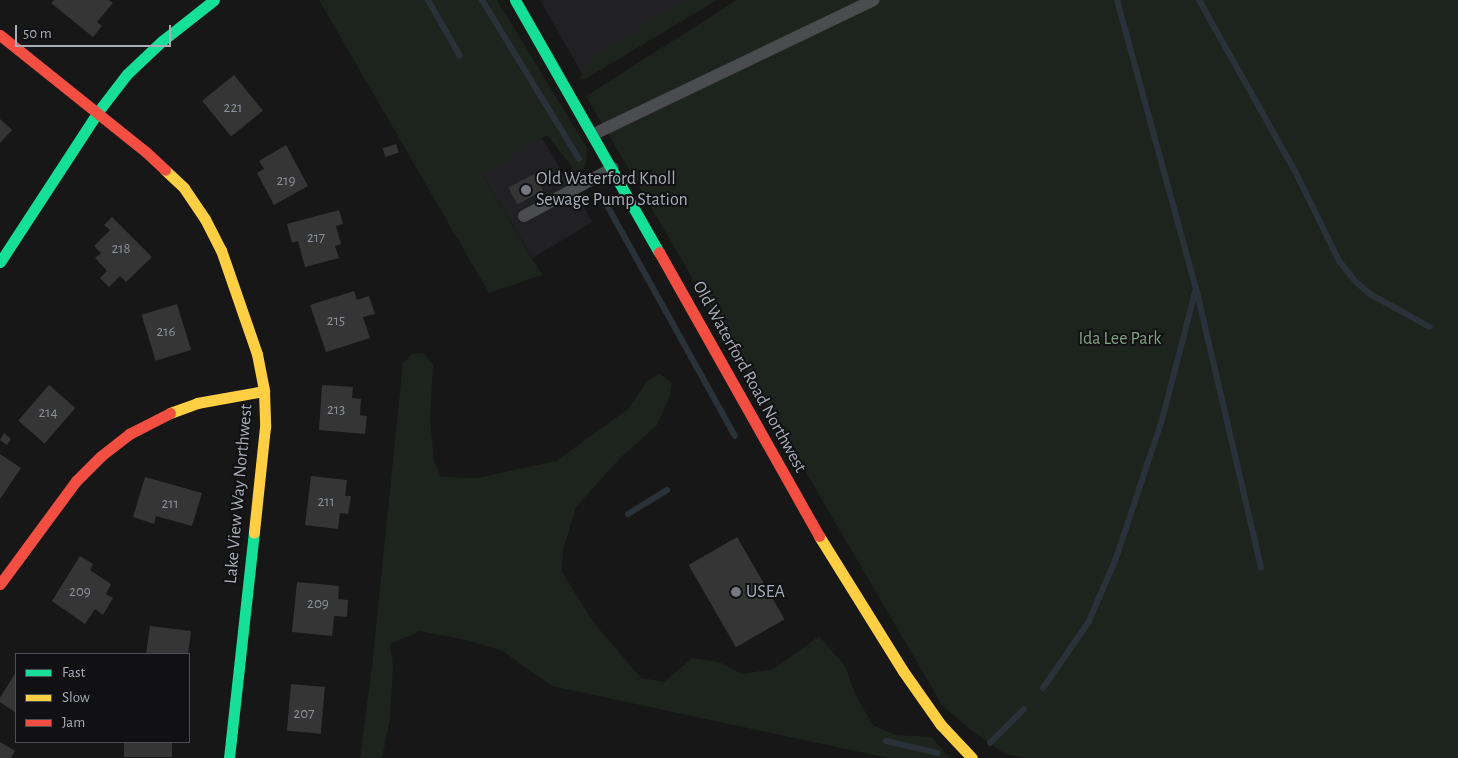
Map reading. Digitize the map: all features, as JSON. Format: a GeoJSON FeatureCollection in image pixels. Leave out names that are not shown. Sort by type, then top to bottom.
{"type":"FeatureCollection","features":[{"type":"Feature","properties":{"kind":"street"},"geometry":{"type":"LineString","coordinates":[[0,262],[97,113],[127,74],[162,41],[214,0]]}},
{"type":"Feature","properties":{"kind":"street","name":"Old Waterford Road Northwest"},"geometry":{"type":"LineString","coordinates":[[515,0],[594,134],[815,530],[903,671],[941,725],[972,758]]}},
{"type":"Feature","properties":{"kind":"street","name":"Lake View Way Northwest"},"geometry":{"type":"LineString","coordinates":[[0,35],[161,165],[184,188],[205,219],[221,250],[257,354],[264,391],[265,427],[229,758]]}},
{"type":"Feature","properties":{"kind":"street"},"geometry":{"type":"LineString","coordinates":[[0,584],[76,481],[101,456],[129,434],[161,416],[197,403],[264,391]]}},
{"type":"Feature","properties":{"kind":"lane"},"geometry":{"type":"LineString","coordinates":[[594,134],[874,0]]}},
{"type":"Feature","properties":{"kind":"lane"},"geometry":{"type":"LineString","coordinates":[[524,216],[613,168]]}},
{"type":"Feature","properties":{"kind":"shaded area"},"geometry":{"type":"Polygon","coordinates":[[[540,0],[716,0],[585,79],[540,0]]]}},
{"type":"Feature","properties":{"kind":"shaded area","name":"Old Waterford Knoll Sewage Pump Station"},"geometry":{"type":"Polygon","coordinates":[[[542,138],[592,222],[532,258],[482,174],[542,138]]]}},
{"type":"Feature","properties":{"kind":"green space"},"geometry":{"type":"Polygon","coordinates":[[[319,0],[497,0],[587,148],[586,163],[581,175],[576,172],[547,135],[482,174],[542,275],[489,293],[319,0]]]}},
{"type":"Feature","properties":{"kind":"green space"},"geometry":{"type":"Polygon","coordinates":[[[686,0],[717,0],[585,79],[580,79],[591,58],[686,0]]]}},
{"type":"Feature","properties":{"kind":"green space","name":"Ida Lee Park"},"geometry":{"type":"Polygon","coordinates":[[[737,0],[1458,0],[1458,758],[1025,758],[1005,754],[972,731],[942,705],[586,96],[737,0]]]}},
{"type":"Feature","properties":{"kind":"green space"},"geometry":{"type":"Polygon","coordinates":[[[423,353],[433,365],[430,420],[434,462],[441,477],[477,478],[556,461],[628,409],[647,381],[659,374],[672,382],[670,395],[657,425],[619,459],[576,507],[563,550],[562,572],[594,623],[641,678],[664,682],[692,658],[719,662],[742,674],[774,669],[819,636],[845,666],[856,696],[873,725],[895,735],[931,737],[950,758],[888,758],[552,686],[501,650],[466,640],[420,631],[390,644],[393,666],[390,719],[382,758],[360,758],[372,666],[403,363],[413,354],[423,353]]]}},
{"type":"Feature","properties":{"kind":"building"},"geometry":{"type":"Polygon","coordinates":[[[54,0],[109,0],[113,3],[97,22],[102,26],[93,37],[51,3],[54,0]]]}},
{"type":"Feature","properties":{"kind":"building"},"geometry":{"type":"Polygon","coordinates":[[[234,75],[263,111],[231,137],[202,101],[234,75]]]}},
{"type":"Feature","properties":{"kind":"building"},"geometry":{"type":"Polygon","coordinates":[[[0,119],[12,130],[0,143],[0,119]]]}},
{"type":"Feature","properties":{"kind":"building"},"geometry":{"type":"Polygon","coordinates":[[[396,144],[399,153],[385,157],[383,148],[396,144]]]}},
{"type":"Feature","properties":{"kind":"building"},"geometry":{"type":"Polygon","coordinates":[[[286,145],[308,186],[274,205],[257,173],[264,169],[259,161],[286,145]]]}},
{"type":"Feature","properties":{"kind":"building","name":"Old Waterford Knoll Sewage Pump Station"},"geometry":{"type":"Polygon","coordinates":[[[534,174],[543,191],[517,204],[508,188],[534,174]]]}},
{"type":"Feature","properties":{"kind":"building"},"geometry":{"type":"Polygon","coordinates":[[[339,210],[343,224],[336,226],[341,244],[335,246],[339,258],[305,267],[298,241],[292,243],[287,224],[339,210]]]}},
{"type":"Feature","properties":{"kind":"building"},"geometry":{"type":"Polygon","coordinates":[[[112,217],[152,257],[126,282],[120,276],[109,287],[100,278],[107,271],[95,258],[101,253],[94,246],[110,230],[104,225],[112,217]]]}},
{"type":"Feature","properties":{"kind":"building"},"geometry":{"type":"Polygon","coordinates":[[[354,291],[357,300],[369,296],[375,314],[363,317],[370,338],[326,352],[310,305],[354,291]]]}},
{"type":"Feature","properties":{"kind":"building"},"geometry":{"type":"Polygon","coordinates":[[[177,304],[191,350],[156,361],[142,315],[177,304]]]}},
{"type":"Feature","properties":{"kind":"building"},"geometry":{"type":"Polygon","coordinates":[[[49,385],[75,408],[45,443],[18,420],[49,385]]]}},
{"type":"Feature","properties":{"kind":"building"},"geometry":{"type":"Polygon","coordinates":[[[322,385],[353,387],[352,398],[361,399],[360,415],[367,416],[365,434],[319,430],[322,385]]]}},
{"type":"Feature","properties":{"kind":"building"},"geometry":{"type":"Polygon","coordinates":[[[4,433],[11,439],[7,445],[0,440],[4,433]]]}},
{"type":"Feature","properties":{"kind":"building"},"geometry":{"type":"Polygon","coordinates":[[[0,454],[21,468],[0,499],[0,454]]]}},
{"type":"Feature","properties":{"kind":"building"},"geometry":{"type":"Polygon","coordinates":[[[311,476],[347,480],[345,496],[351,496],[348,514],[340,513],[338,529],[305,525],[311,476]]]}},
{"type":"Feature","properties":{"kind":"building"},"geometry":{"type":"Polygon","coordinates":[[[145,477],[202,493],[192,526],[156,516],[154,524],[133,517],[145,477]]]}},
{"type":"Feature","properties":{"kind":"building","name":"USEA"},"geometry":{"type":"Polygon","coordinates":[[[737,537],[785,619],[736,647],[689,565],[737,537]]]}},
{"type":"Feature","properties":{"kind":"building"},"geometry":{"type":"Polygon","coordinates":[[[80,556],[93,564],[90,570],[111,584],[106,594],[113,598],[103,615],[95,609],[85,624],[52,601],[80,556]]]}},
{"type":"Feature","properties":{"kind":"building"},"geometry":{"type":"Polygon","coordinates":[[[297,582],[339,586],[338,599],[348,600],[347,617],[334,616],[332,636],[292,632],[297,582]]]}},
{"type":"Feature","properties":{"kind":"building"},"geometry":{"type":"Polygon","coordinates":[[[150,626],[191,631],[188,653],[146,653],[150,626]]]}},
{"type":"Feature","properties":{"kind":"building"},"geometry":{"type":"Polygon","coordinates":[[[15,674],[15,712],[0,702],[0,698],[15,674]]]}},
{"type":"Feature","properties":{"kind":"building"},"geometry":{"type":"Polygon","coordinates":[[[291,684],[325,687],[321,734],[287,731],[291,684]]]}},
{"type":"Feature","properties":{"kind":"building"},"geometry":{"type":"Polygon","coordinates":[[[0,742],[15,751],[11,758],[0,758],[0,742]]]}},
{"type":"Feature","properties":{"kind":"building"},"geometry":{"type":"Polygon","coordinates":[[[124,743],[172,743],[172,757],[124,757],[124,743]]]}},
{"type":"Feature","properties":{"kind":"waterway"},"geometry":{"type":"LineString","coordinates":[[428,0],[460,56]]}},
{"type":"Feature","properties":{"kind":"waterway"},"geometry":{"type":"LineString","coordinates":[[482,0],[579,159]]}},
{"type":"Feature","properties":{"kind":"waterway"},"geometry":{"type":"LineString","coordinates":[[1117,0],[1196,288],[1261,568]]}},
{"type":"Feature","properties":{"kind":"waterway"},"geometry":{"type":"LineString","coordinates":[[1199,0],[1295,171],[1339,261],[1355,281],[1370,294],[1430,327]]}},
{"type":"Feature","properties":{"kind":"waterway"},"geometry":{"type":"LineString","coordinates":[[603,198],[735,436]]}},
{"type":"Feature","properties":{"kind":"waterway"},"geometry":{"type":"LineString","coordinates":[[1043,688],[1088,623],[1115,561],[1162,420],[1196,289]]}},
{"type":"Feature","properties":{"kind":"waterway"},"geometry":{"type":"LineString","coordinates":[[628,514],[667,490]]}},
{"type":"Feature","properties":{"kind":"waterway"},"geometry":{"type":"LineString","coordinates":[[990,743],[1024,709]]}},
{"type":"Feature","properties":{"kind":"waterway"},"geometry":{"type":"LineString","coordinates":[[886,741],[938,753]]}},
{"type":"Feature","properties":{"kind":"traffic: fast"},"geometry":{"type":"LineString","coordinates":[[0,262],[97,113],[127,74],[162,41],[214,0]]}},
{"type":"Feature","properties":{"kind":"traffic: fast"},"geometry":{"type":"LineString","coordinates":[[515,0],[659,252]]}},
{"type":"Feature","properties":{"kind":"traffic: fast"},"geometry":{"type":"LineString","coordinates":[[229,758],[254,532]]}},
{"type":"Feature","properties":{"kind":"traffic: slow"},"geometry":{"type":"LineString","coordinates":[[165,170],[184,188],[205,219],[221,250],[257,354],[264,391],[265,427],[254,532]]}},
{"type":"Feature","properties":{"kind":"traffic: slow"},"geometry":{"type":"LineString","coordinates":[[170,413],[197,403],[264,391]]}},
{"type":"Feature","properties":{"kind":"traffic: slow"},"geometry":{"type":"LineString","coordinates":[[819,536],[903,671],[941,725],[972,758]]}},
{"type":"Feature","properties":{"kind":"traffic: jam"},"geometry":{"type":"LineString","coordinates":[[0,35],[146,152],[165,170]]}},
{"type":"Feature","properties":{"kind":"traffic: jam"},"geometry":{"type":"LineString","coordinates":[[659,252],[819,536]]}},
{"type":"Feature","properties":{"kind":"traffic: jam"},"geometry":{"type":"LineString","coordinates":[[0,584],[76,481],[101,456],[129,434],[170,413]]}},
{"type":"Feature","properties":{"kind":"place","name":"Old Waterford Knoll Sewage Pump Station"},"geometry":{"type":"Point","coordinates":[526,190]}},
{"type":"Feature","properties":{"kind":"place","name":"USEA"},"geometry":{"type":"Point","coordinates":[736,592]}}]}
